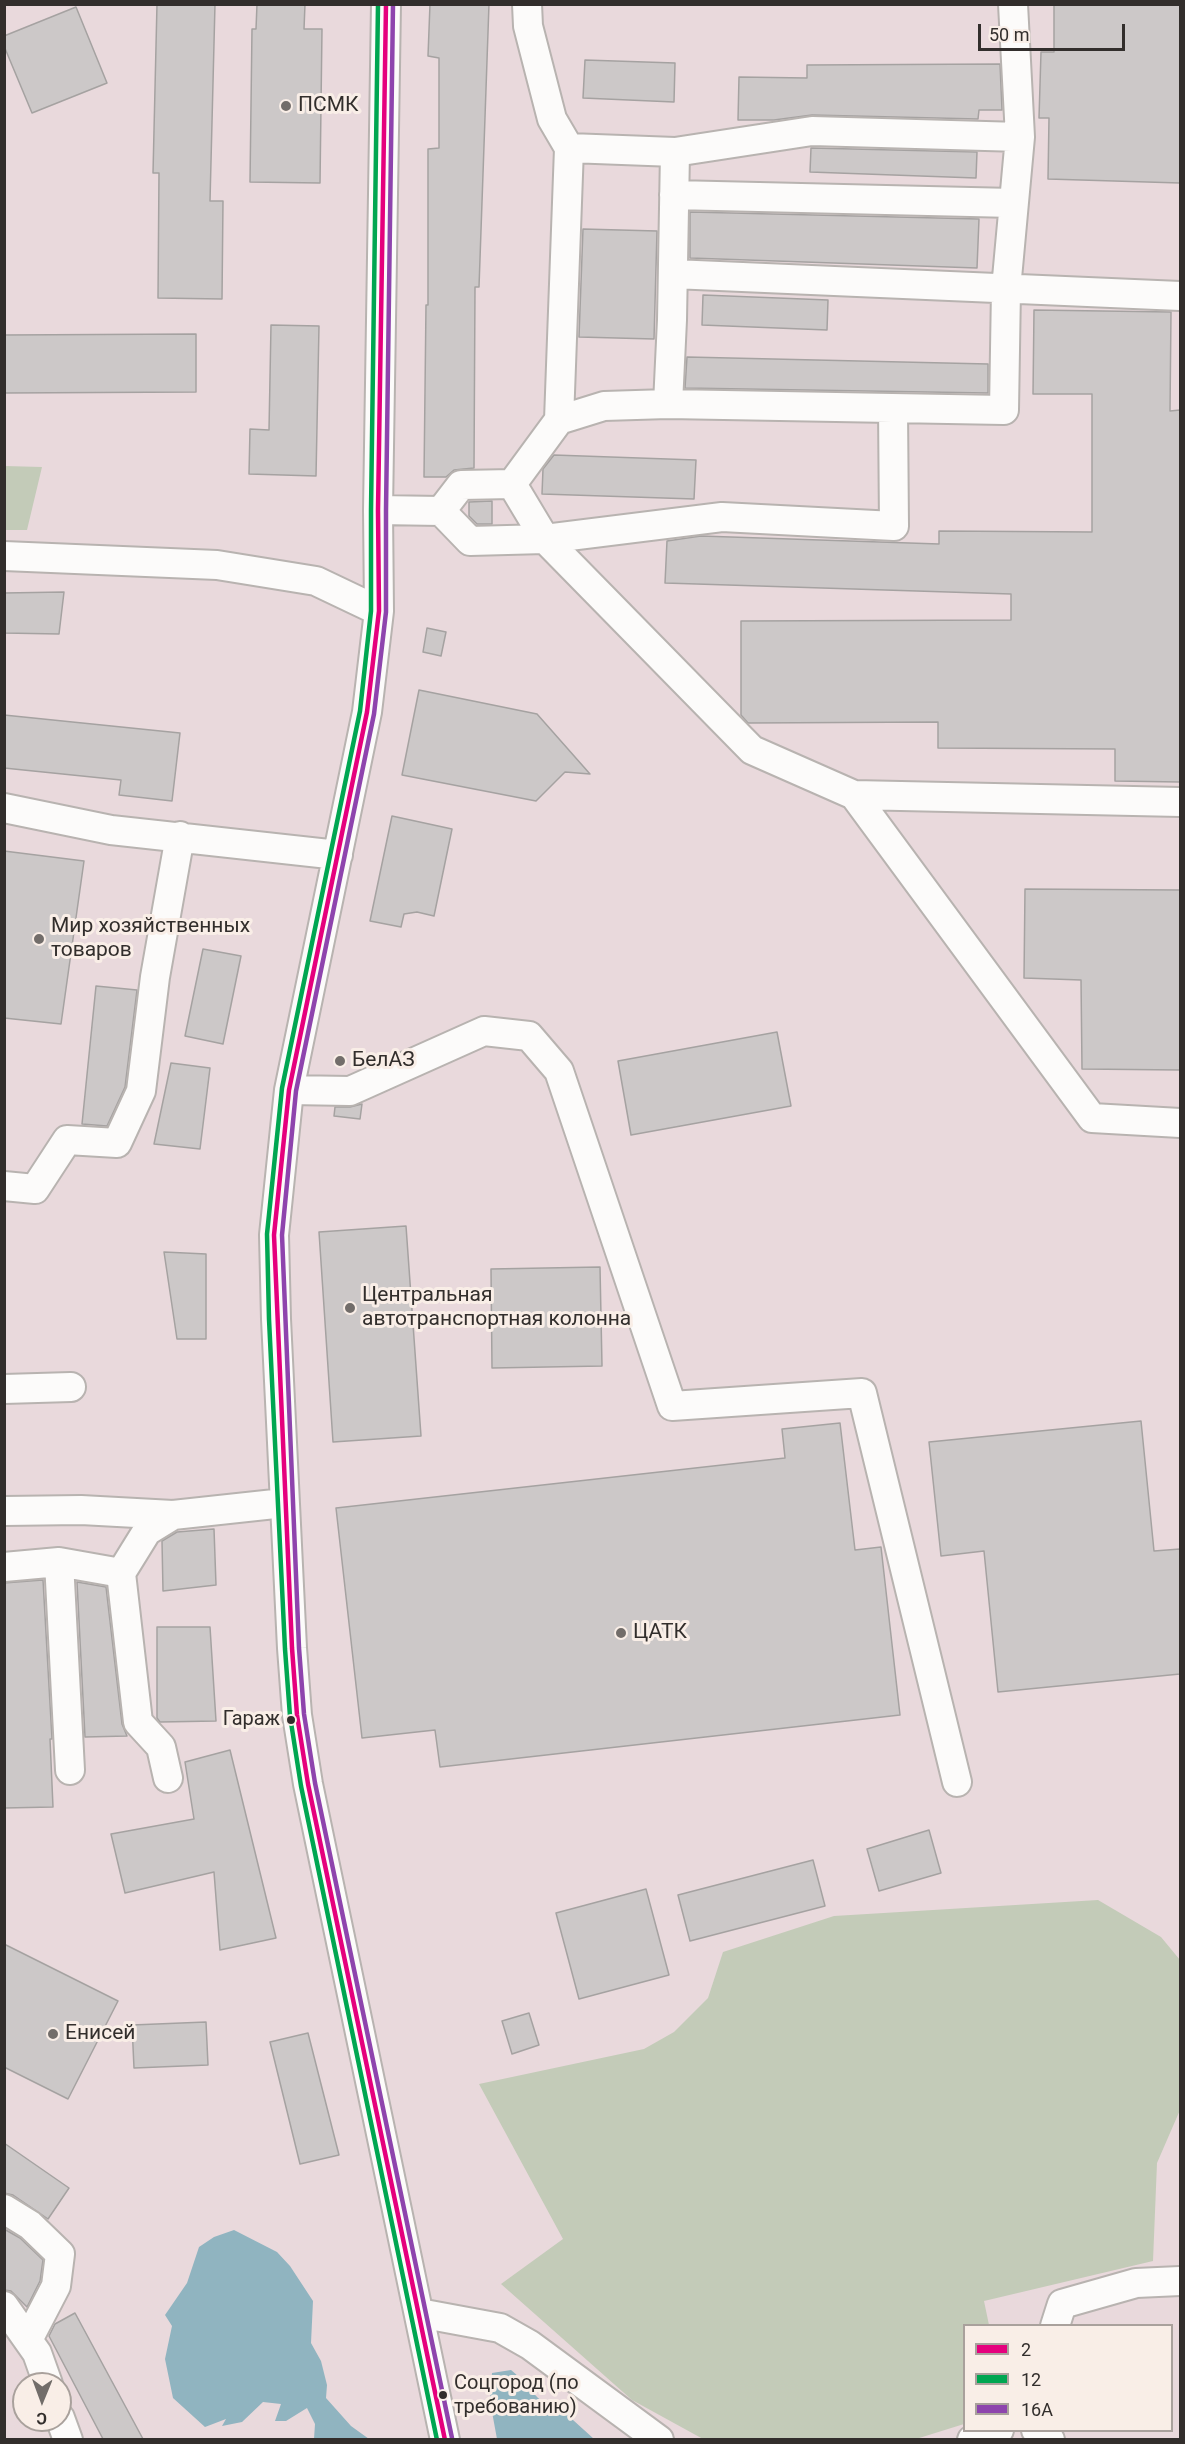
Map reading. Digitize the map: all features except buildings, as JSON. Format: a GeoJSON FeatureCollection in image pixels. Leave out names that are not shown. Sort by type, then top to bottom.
{"type":"FeatureCollection","features":[{"type":"Feature","properties":{"kind":"street"},"geometry":{"type":"LineString","coordinates":[[386,4],[378,510],[380,611],[367,712],[289,1090],[274,1235],[284,1503],[297,1715],[308,1784],[445,2439]]}},
{"type":"Feature","properties":{"kind":"street"},"geometry":{"type":"LineString","coordinates":[[512,484],[559,420],[569,148],[552,119],[528,26],[527,4]]}},
{"type":"Feature","properties":{"kind":"street"},"geometry":{"type":"LineString","coordinates":[[559,420],[604,406],[668,404],[1004,410],[1005,289],[1020,137],[1013,4]]}},
{"type":"Feature","properties":{"kind":"street"},"geometry":{"type":"LineString","coordinates":[[569,148],[675,152],[812,131],[1020,137]]}},
{"type":"Feature","properties":{"kind":"street"},"geometry":{"type":"LineString","coordinates":[[668,404],[675,152]]}},
{"type":"Feature","properties":{"kind":"street"},"geometry":{"type":"LineString","coordinates":[[674,195],[1013,203]]}},
{"type":"Feature","properties":{"kind":"street"},"geometry":{"type":"LineString","coordinates":[[673,274],[1180,296]]}},
{"type":"Feature","properties":{"kind":"street"},"geometry":{"type":"LineString","coordinates":[[378,510],[441,511],[470,542],[545,539],[722,517],[894,526],[892,409]]}},
{"type":"Feature","properties":{"kind":"street"},"geometry":{"type":"LineString","coordinates":[[441,511],[461,485],[512,484]]}},
{"type":"Feature","properties":{"kind":"street"},"geometry":{"type":"LineString","coordinates":[[512,484],[545,539],[752,750],[854,795],[1180,802]]}},
{"type":"Feature","properties":{"kind":"street"},"geometry":{"type":"LineString","coordinates":[[4,556],[217,565],[316,581],[380,611]]}},
{"type":"Feature","properties":{"kind":"street"},"geometry":{"type":"LineString","coordinates":[[854,795],[1092,1118],[1180,1123]]}},
{"type":"Feature","properties":{"kind":"street"},"geometry":{"type":"LineString","coordinates":[[4,808],[111,830],[338,855]]}},
{"type":"Feature","properties":{"kind":"street"},"geometry":{"type":"LineString","coordinates":[[4,1186],[35,1189],[67,1140],[117,1143],[141,1091],[155,977],[180,836]]}},
{"type":"Feature","properties":{"kind":"street"},"geometry":{"type":"LineString","coordinates":[[289,1090],[351,1091],[484,1031],[529,1036],[559,1071],[672,1406],[862,1394],[957,1782]]}},
{"type":"Feature","properties":{"kind":"street"},"geometry":{"type":"LineString","coordinates":[[4,1389],[70,1387]]}},
{"type":"Feature","properties":{"kind":"street"},"geometry":{"type":"LineString","coordinates":[[4,1511],[81,1510],[173,1515],[284,1503]]}},
{"type":"Feature","properties":{"kind":"street"},"geometry":{"type":"LineString","coordinates":[[168,1778],[161,1747],[138,1722],[121,1573],[147,1531],[173,1515]]}},
{"type":"Feature","properties":{"kind":"street"},"geometry":{"type":"LineString","coordinates":[[4,1567],[59,1562],[121,1573]]}},
{"type":"Feature","properties":{"kind":"street"},"geometry":{"type":"LineString","coordinates":[[59,1562],[70,1770]]}},
{"type":"Feature","properties":{"kind":"street"},"geometry":{"type":"LineString","coordinates":[[4,2209],[30,2225],[60,2254],[56,2286],[28,2340]]}},
{"type":"Feature","properties":{"kind":"street"},"geometry":{"type":"LineString","coordinates":[[1055,2324],[1062,2304],[1136,2283],[1180,2281]]}},
{"type":"Feature","properties":{"kind":"street"},"geometry":{"type":"LineString","coordinates":[[4,2306],[37,2353],[44,2372]]}},
{"type":"Feature","properties":{"kind":"street"},"geometry":{"type":"LineString","coordinates":[[419,2313],[500,2328],[520,2339],[658,2439]]}},
{"type":"Feature","properties":{"kind":"street"},"geometry":{"type":"LineString","coordinates":[[972,2439],[993,2432]]}},
{"type":"Feature","properties":{"kind":"shaded area"},"geometry":{"type":"Polygon","coordinates":[[[5,5],[1180,5],[1180,2439],[5,2440],[5,5]]]}},
{"type":"Feature","properties":{"kind":"green space"},"geometry":{"type":"Polygon","coordinates":[[[5,466],[42,467],[27,530],[5,530],[5,466]]]}},
{"type":"Feature","properties":{"kind":"green space"},"geometry":{"type":"Polygon","coordinates":[[[1098,1900],[1161,1937],[1180,1960],[1180,2110],[1157,2163],[1153,2261],[984,2301],[989,2324],[963,2324],[963,2424],[916,2439],[703,2439],[632,2400],[501,2284],[563,2239],[479,2084],[644,2049],[674,2032],[708,1998],[723,1952],[834,1916],[1098,1900]]]}},
{"type":"Feature","properties":{"kind":"water"},"geometry":{"type":"Polygon","coordinates":[[[234,2230],[277,2252],[290,2266],[313,2301],[311,2343],[321,2361],[327,2385],[326,2398],[351,2426],[369,2439],[314,2439],[315,2424],[307,2408],[286,2421],[275,2421],[281,2404],[263,2402],[242,2422],[222,2426],[226,2419],[205,2427],[173,2398],[165,2359],[172,2326],[165,2315],[187,2283],[199,2247],[214,2237],[234,2230]]]}},
{"type":"Feature","properties":{"kind":"water"},"geometry":{"type":"Polygon","coordinates":[[[511,2370],[544,2403],[561,2410],[573,2411],[573,2420],[594,2439],[497,2439],[490,2401],[492,2373],[511,2370]]]}},
{"type":"Feature","properties":{"kind":"transit line","name":"12"},"geometry":{"type":"LineString","coordinates":[[378,4],[371,611],[360,711],[282,1088],[267,1234],[269,1319],[290,1716],[301,1786],[437,2440]]}},
{"type":"Feature","properties":{"kind":"transit line","name":"2"},"geometry":{"type":"LineString","coordinates":[[386,4],[378,510],[379,611],[367,712],[289,1090],[274,1235],[297,1715],[308,1784],[445,2440]]}},
{"type":"Feature","properties":{"kind":"transit line","name":"16А"},"geometry":{"type":"LineString","coordinates":[[393,4],[386,612],[374,714],[296,1091],[282,1235],[299,1648],[304,1714],[315,1783],[452,2438]]}},
{"type":"Feature","properties":{"kind":"place","name":"ПСМК"},"geometry":{"type":"Point","coordinates":[286,106]}},
{"type":"Feature","properties":{"kind":"place","name":"Мир хозяйственных товаров"},"geometry":{"type":"Point","coordinates":[39,939]}},
{"type":"Feature","properties":{"kind":"place","name":"БелАЗ"},"geometry":{"type":"Point","coordinates":[340,1061]}},
{"type":"Feature","properties":{"kind":"place","name":"Центральная автотранспортная колонна"},"geometry":{"type":"Point","coordinates":[350,1308]}},
{"type":"Feature","properties":{"kind":"place","name":"ЦАТК"},"geometry":{"type":"Point","coordinates":[621,1633]}},
{"type":"Feature","properties":{"kind":"place","name":"Гараж"},"geometry":{"type":"Point","coordinates":[291,1720]}},
{"type":"Feature","properties":{"kind":"place","name":"Енисей"},"geometry":{"type":"Point","coordinates":[53,2034]}},
{"type":"Feature","properties":{"kind":"place","name":"Соцгород (по требованию)"},"geometry":{"type":"Point","coordinates":[443,2395]}}]}
